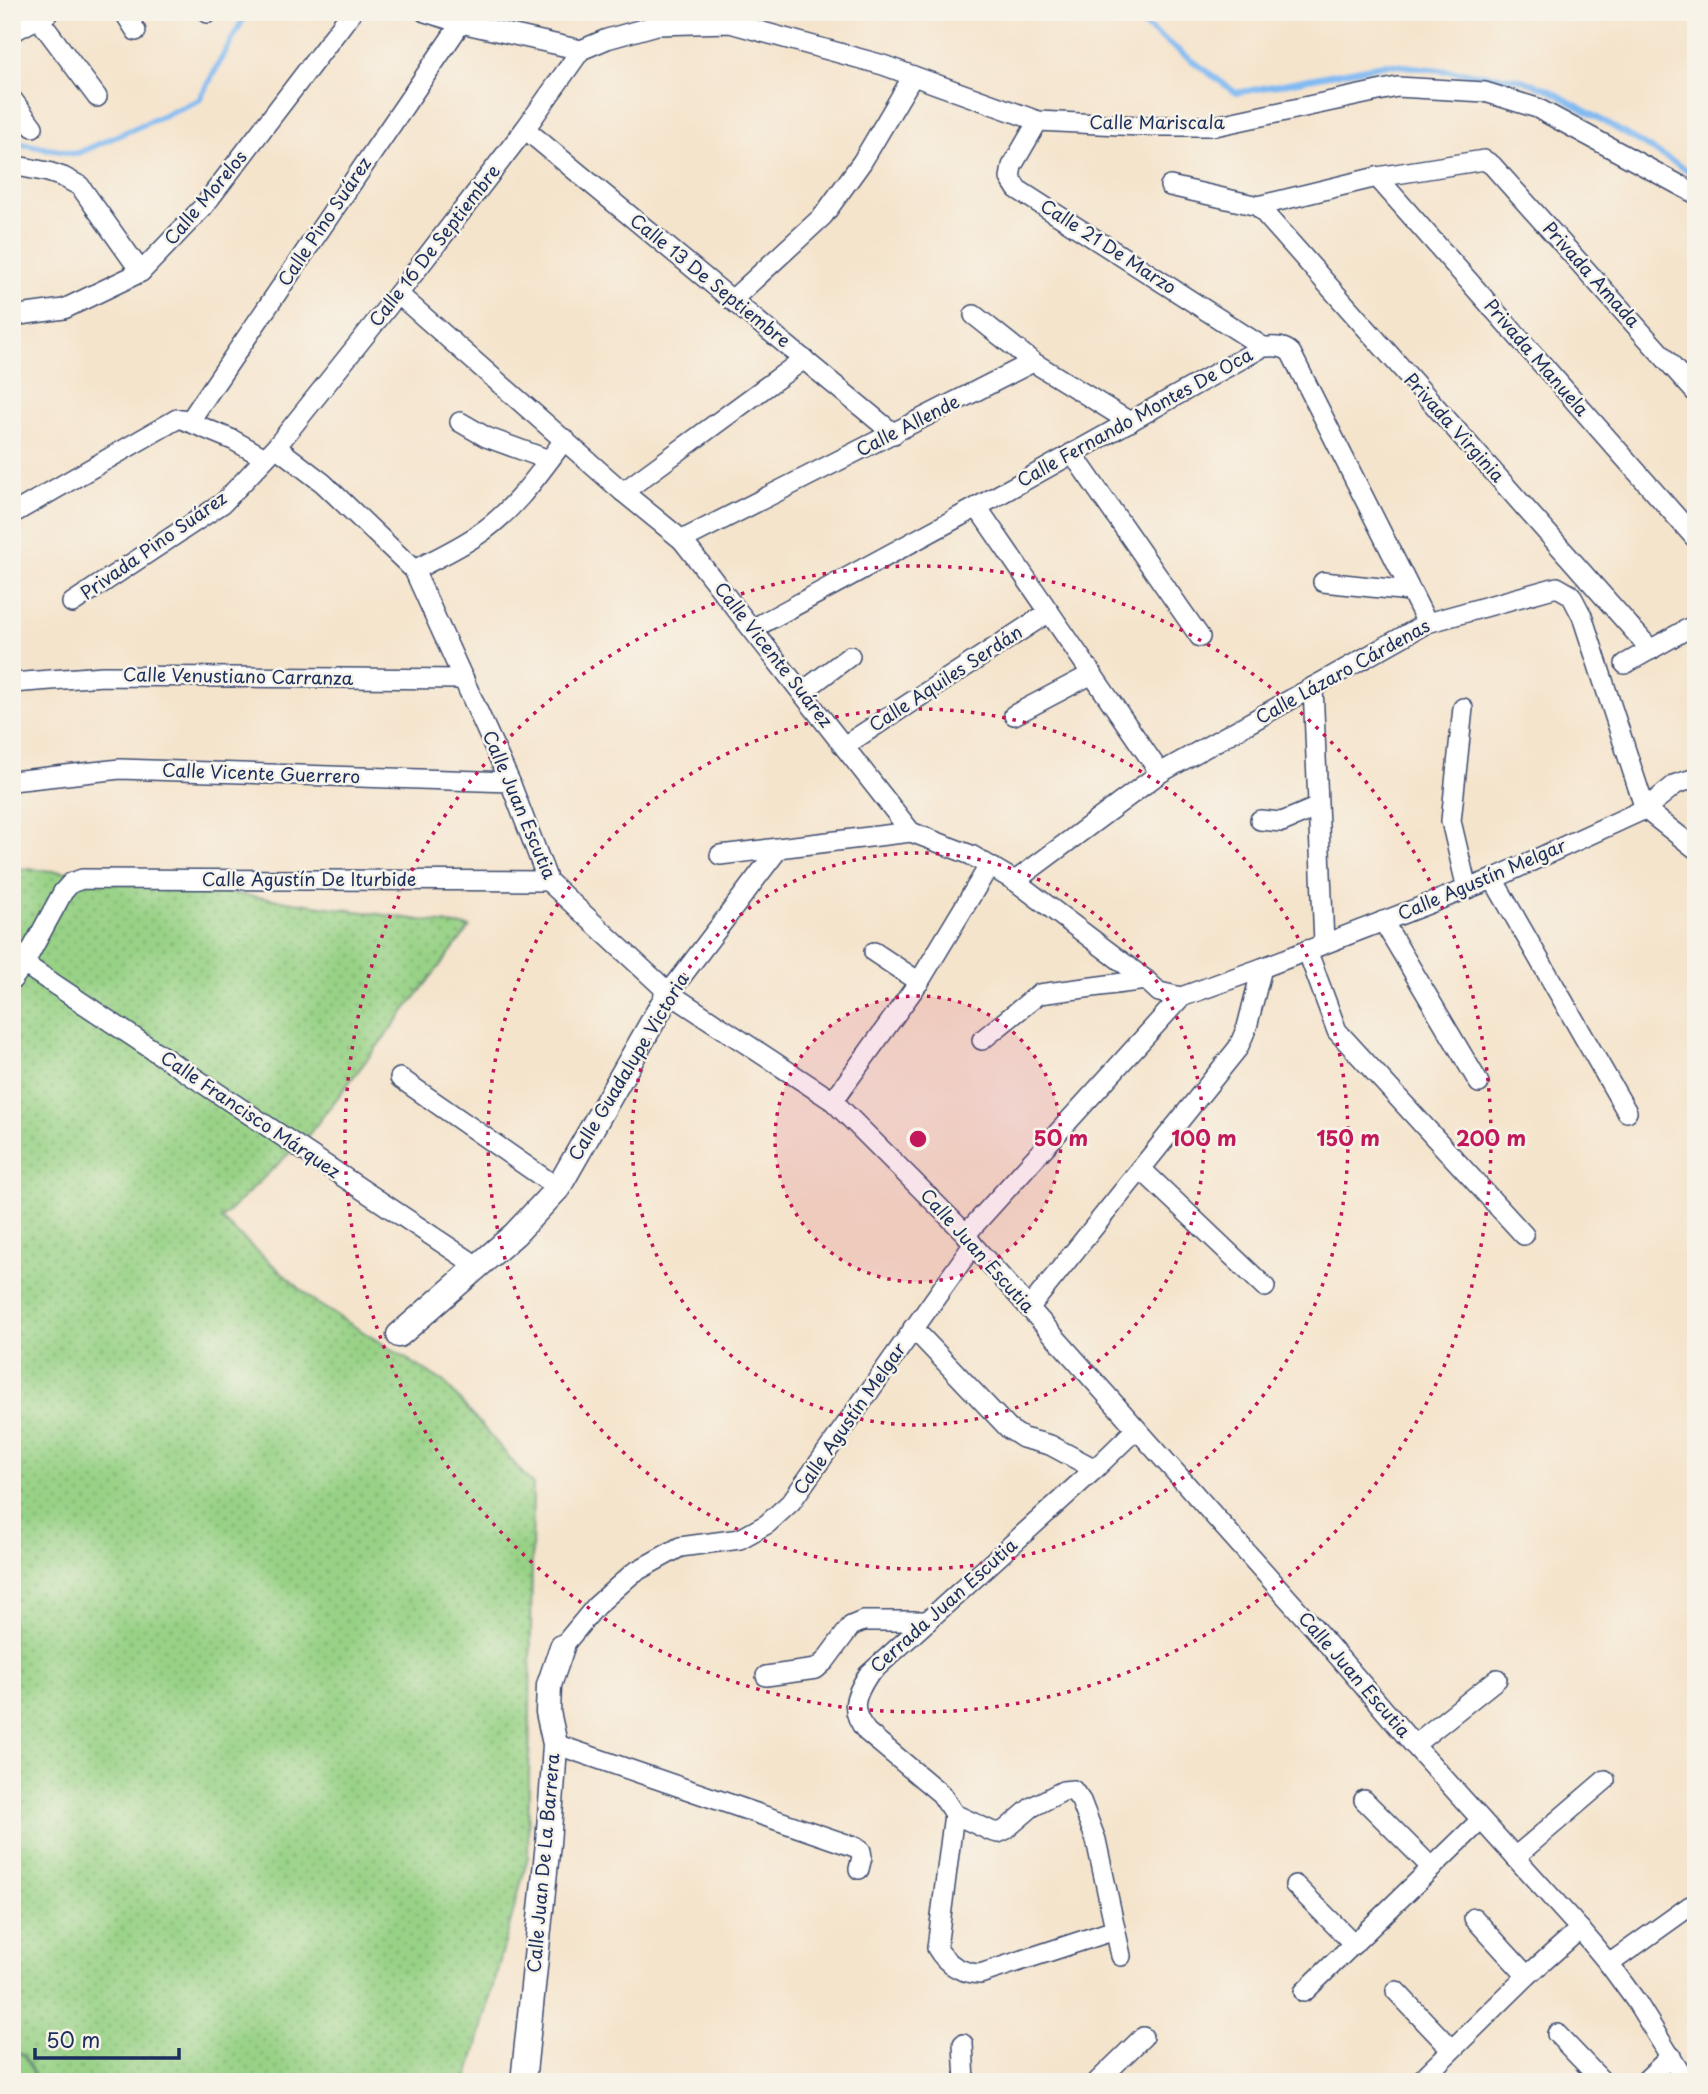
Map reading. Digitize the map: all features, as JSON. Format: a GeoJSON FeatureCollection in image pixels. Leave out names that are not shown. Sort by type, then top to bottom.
{"type":"FeatureCollection","features":[{"type":"Feature","properties":{"kind":"street"},"geometry":{"type":"LineString","coordinates":[[124,12],[136,31]]}},
{"type":"Feature","properties":{"kind":"street","name":"Calle Morelos"},"geometry":{"type":"LineString","coordinates":[[12,316],[64,309],[141,272],[203,206],[352,12]]}},
{"type":"Feature","properties":{"kind":"street"},"geometry":{"type":"LineString","coordinates":[[425,12],[581,51]]}},
{"type":"Feature","properties":{"kind":"street"},"geometry":{"type":"LineString","coordinates":[[14,28],[44,15],[97,97]]}},
{"type":"Feature","properties":{"kind":"street","name":"Calle Pino Suárez"},"geometry":{"type":"LineString","coordinates":[[190,422],[461,23]]}},
{"type":"Feature","properties":{"kind":"street","name":"Calle Mariscala"},"geometry":{"type":"LineString","coordinates":[[607,39],[657,26],[730,23],[883,65],[1038,121],[1140,126],[1215,126],[1397,87],[1485,92],[1537,108],[1696,194]]}},
{"type":"Feature","properties":{"kind":"street","name":"Calle 16 De Septiembre"},"geometry":{"type":"LineString","coordinates":[[270,453],[398,294],[525,129],[581,51],[607,39]]}},
{"type":"Feature","properties":{"kind":"street"},"geometry":{"type":"LineString","coordinates":[[733,300],[823,216],[862,162],[913,76]]}},
{"type":"Feature","properties":{"kind":"street"},"geometry":{"type":"LineString","coordinates":[[12,99],[33,127]]}},
{"type":"Feature","properties":{"kind":"street","name":"Calle 21 De Marzo"},"geometry":{"type":"LineString","coordinates":[[1038,121],[1012,166],[1010,178],[1017,189],[1263,347]]}},
{"type":"Feature","properties":{"kind":"street","name":"Calle 13 De Septiembre"},"geometry":{"type":"LineString","coordinates":[[525,129],[894,433]]}},
{"type":"Feature","properties":{"kind":"street","name":"Privada Amada"},"geometry":{"type":"LineString","coordinates":[[1377,177],[1484,160],[1492,165],[1696,393]]}},
{"type":"Feature","properties":{"kind":"street"},"geometry":{"type":"LineString","coordinates":[[12,165],[63,177],[80,186],[141,272]]}},
{"type":"Feature","properties":{"kind":"street"},"geometry":{"type":"LineString","coordinates":[[1170,186],[1258,206],[1377,177]]}},
{"type":"Feature","properties":{"kind":"street","name":"Privada Manuela"},"geometry":{"type":"LineString","coordinates":[[1377,177],[1696,539]]}},
{"type":"Feature","properties":{"kind":"street","name":"Privada Virginia"},"geometry":{"type":"LineString","coordinates":[[1258,206],[1651,650]]}},
{"type":"Feature","properties":{"kind":"street","name":"Calle Vicente Suárez"},"geometry":{"type":"LineString","coordinates":[[398,294],[682,540],[911,832]]}},
{"type":"Feature","properties":{"kind":"street"},"geometry":{"type":"LineString","coordinates":[[974,315],[1033,362],[1130,422]]}},
{"type":"Feature","properties":{"kind":"street","name":"Calle Fernando Montes De Oca"},"geometry":{"type":"LineString","coordinates":[[752,629],[1263,347],[1285,348],[1291,353],[1427,623]]}},
{"type":"Feature","properties":{"kind":"street"},"geometry":{"type":"LineString","coordinates":[[624,492],[804,359]]}},
{"type":"Feature","properties":{"kind":"street","name":"Calle Allende"},"geometry":{"type":"LineString","coordinates":[[682,540],[1033,362]]}},
{"type":"Feature","properties":{"kind":"street"},"geometry":{"type":"LineString","coordinates":[[12,514],[172,421],[182,419],[270,453]]}},
{"type":"Feature","properties":{"kind":"street"},"geometry":{"type":"LineString","coordinates":[[460,422],[486,437],[549,460]]}},
{"type":"Feature","properties":{"kind":"street"},"geometry":{"type":"LineString","coordinates":[[414,570],[477,535],[505,513],[565,439]]}},
{"type":"Feature","properties":{"kind":"street","name":"Calle Juan Escutia"},"geometry":{"type":"LineString","coordinates":[[270,453],[323,483],[414,570],[510,782],[548,881],[669,993],[833,1101],[970,1240],[1314,1628],[1414,1745],[1580,1929],[1609,1964],[1686,2082]]}},
{"type":"Feature","properties":{"kind":"street","name":"Privada Pino Suárez"},"geometry":{"type":"LineString","coordinates":[[72,603],[223,503],[270,453]]}},
{"type":"Feature","properties":{"kind":"street"},"geometry":{"type":"LineString","coordinates":[[1072,453],[1200,637]]}},
{"type":"Feature","properties":{"kind":"street"},"geometry":{"type":"LineString","coordinates":[[977,507],[1160,773]]}},
{"type":"Feature","properties":{"kind":"street"},"geometry":{"type":"LineString","coordinates":[[1323,582],[1410,591]]}},
{"type":"Feature","properties":{"kind":"street","name":"Calle Lázaro Cárdenas"},"geometry":{"type":"LineString","coordinates":[[1014,881],[1160,773],[1427,623],[1557,587],[1571,595],[1582,616],[1645,809]]}},
{"type":"Feature","properties":{"kind":"street","name":"Calle Aquiles Serdán"},"geometry":{"type":"LineString","coordinates":[[844,746],[1049,612]]}},
{"type":"Feature","properties":{"kind":"street"},"geometry":{"type":"LineString","coordinates":[[1625,664],[1696,624]]}},
{"type":"Feature","properties":{"kind":"street"},"geometry":{"type":"LineString","coordinates":[[802,692],[850,656]]}},
{"type":"Feature","properties":{"kind":"street"},"geometry":{"type":"LineString","coordinates":[[1014,715],[1092,674]]}},
{"type":"Feature","properties":{"kind":"street","name":"Calle Venustiano Carranza"},"geometry":{"type":"LineString","coordinates":[[12,683],[103,676],[464,679]]}},
{"type":"Feature","properties":{"kind":"street"},"geometry":{"type":"LineString","coordinates":[[1313,687],[1318,807],[1315,947],[1337,1031],[1524,1236]]}},
{"type":"Feature","properties":{"kind":"street"},"geometry":{"type":"LineString","coordinates":[[1463,708],[1451,821],[1467,889]]}},
{"type":"Feature","properties":{"kind":"street","name":"Calle Vicente Guerrero"},"geometry":{"type":"LineString","coordinates":[[12,781],[120,769],[510,782]]}},
{"type":"Feature","properties":{"kind":"street","name":"Calle Agustín Melgar"},"geometry":{"type":"LineString","coordinates":[[562,1647],[596,1606],[633,1573],[680,1547],[740,1539],[767,1524],[792,1502],[913,1328],[970,1240],[1181,997],[1493,879],[1645,809],[1675,784],[1696,779]]}},
{"type":"Feature","properties":{"kind":"street"},"geometry":{"type":"LineString","coordinates":[[1260,820],[1282,821],[1318,807]]}},
{"type":"Feature","properties":{"kind":"street"},"geometry":{"type":"LineString","coordinates":[[1645,809],[1696,849]]}},
{"type":"Feature","properties":{"kind":"street"},"geometry":{"type":"LineString","coordinates":[[720,855],[911,832],[971,855],[1014,881],[1152,986],[1181,997]]}},
{"type":"Feature","properties":{"kind":"street","name":"Calle Guadalupe Victoria"},"geometry":{"type":"LineString","coordinates":[[399,1335],[515,1234],[558,1188],[669,993],[779,848]]}},
{"type":"Feature","properties":{"kind":"street"},"geometry":{"type":"LineString","coordinates":[[833,1101],[919,982],[989,866]]}},
{"type":"Feature","properties":{"kind":"street","name":"Calle Agustín De Iturbide"},"geometry":{"type":"LineString","coordinates":[[18,972],[63,892],[71,883],[82,879],[548,881]]}},
{"type":"Feature","properties":{"kind":"street"},"geometry":{"type":"LineString","coordinates":[[1493,879],[1627,1112]]}},
{"type":"Feature","properties":{"kind":"street"},"geometry":{"type":"LineString","coordinates":[[1383,921],[1479,1083]]}},
{"type":"Feature","properties":{"kind":"street"},"geometry":{"type":"LineString","coordinates":[[874,952],[919,982]]}},
{"type":"Feature","properties":{"kind":"street"},"geometry":{"type":"LineString","coordinates":[[1029,1308],[1238,1048],[1247,1027],[1262,968]]}},
{"type":"Feature","properties":{"kind":"street","name":"Calle Francisco Márquez"},"geometry":{"type":"LineString","coordinates":[[18,972],[477,1266]]}},
{"type":"Feature","properties":{"kind":"street"},"geometry":{"type":"LineString","coordinates":[[982,1041],[1039,994],[1152,986]]}},
{"type":"Feature","properties":{"kind":"street"},"geometry":{"type":"LineString","coordinates":[[400,1078],[558,1188]]}},
{"type":"Feature","properties":{"kind":"street"},"geometry":{"type":"LineString","coordinates":[[1141,1168],[1265,1287]]}},
{"type":"Feature","properties":{"kind":"street"},"geometry":{"type":"LineString","coordinates":[[913,1328],[1009,1429],[1023,1438],[1050,1445],[1095,1469]]}},
{"type":"Feature","properties":{"kind":"street","name":"Cerrada Juan Escutia"},"geometry":{"type":"LineString","coordinates":[[1121,1956],[1096,1840],[1081,1801],[1073,1790],[1063,1791],[1032,1807],[998,1833],[954,1814],[941,1794],[867,1732],[858,1721],[854,1705],[868,1675],[1136,1429]]}},
{"type":"Feature","properties":{"kind":"street"},"geometry":{"type":"LineString","coordinates":[[766,1676],[816,1669],[851,1626],[863,1621],[928,1621]]}},
{"type":"Feature","properties":{"kind":"street","name":"Calle Juan De La Barrera"},"geometry":{"type":"LineString","coordinates":[[523,2082],[548,1843],[555,1744],[548,1712],[549,1685],[562,1647]]}},
{"type":"Feature","properties":{"kind":"street"},"geometry":{"type":"LineString","coordinates":[[1414,1745],[1497,1679]]}},
{"type":"Feature","properties":{"kind":"street"},"geometry":{"type":"LineString","coordinates":[[555,1744],[855,1847],[861,1851],[859,1869]]}},
{"type":"Feature","properties":{"kind":"street"},"geometry":{"type":"LineString","coordinates":[[1515,1857],[1605,1780]]}},
{"type":"Feature","properties":{"kind":"street"},"geometry":{"type":"LineString","coordinates":[[1364,1800],[1432,1868]]}},
{"type":"Feature","properties":{"kind":"street"},"geometry":{"type":"LineString","coordinates":[[954,1814],[937,1948],[943,1958],[953,1966],[967,1973],[980,1974],[1115,1930]]}},
{"type":"Feature","properties":{"kind":"street"},"geometry":{"type":"LineString","coordinates":[[1304,1992],[1481,1820]]}},
{"type":"Feature","properties":{"kind":"street"},"geometry":{"type":"LineString","coordinates":[[1295,1885],[1354,1944]]}},
{"type":"Feature","properties":{"kind":"street"},"geometry":{"type":"LineString","coordinates":[[1609,1964],[1690,1906]]}},
{"type":"Feature","properties":{"kind":"street"},"geometry":{"type":"LineString","coordinates":[[1474,1918],[1527,1976]]}},
{"type":"Feature","properties":{"kind":"street"},"geometry":{"type":"LineString","coordinates":[[1419,2082],[1527,1976],[1580,1929]]}},
{"type":"Feature","properties":{"kind":"street"},"geometry":{"type":"LineString","coordinates":[[1396,1991],[1451,2049]]}},
{"type":"Feature","properties":{"kind":"street"},"geometry":{"type":"LineString","coordinates":[[1557,2034],[1603,2082]]}},
{"type":"Feature","properties":{"kind":"street"},"geometry":{"type":"LineString","coordinates":[[1097,2082],[1143,2038]]}},
{"type":"Feature","properties":{"kind":"street"},"geometry":{"type":"LineString","coordinates":[[963,2044],[965,2082]]}},
{"type":"Feature","properties":{"kind":"street"},"geometry":{"type":"LineString","coordinates":[[1644,2082],[1671,2056]]}},
{"type":"Feature","properties":{"kind":"green space"},"geometry":{"type":"Polygon","coordinates":[[[12,868],[95,874],[470,927],[309,1134],[221,1219],[315,1302],[444,1382],[533,1485],[528,1857],[467,2082],[12,2082],[12,868]]]}},
{"type":"Feature","properties":{"kind":"green space"},"geometry":{"type":"Polygon","coordinates":[[[12,2049],[24,2056],[38,2082],[12,2082],[12,2049]]]}},
{"type":"Feature","properties":{"kind":"waterway"},"geometry":{"type":"LineString","coordinates":[[12,142],[76,154],[199,100],[247,12]]}},
{"type":"Feature","properties":{"kind":"waterway"},"geometry":{"type":"LineString","coordinates":[[1121,12],[1136,19],[1236,93],[1387,64],[1519,79],[1548,89],[1696,175]]}}]}
